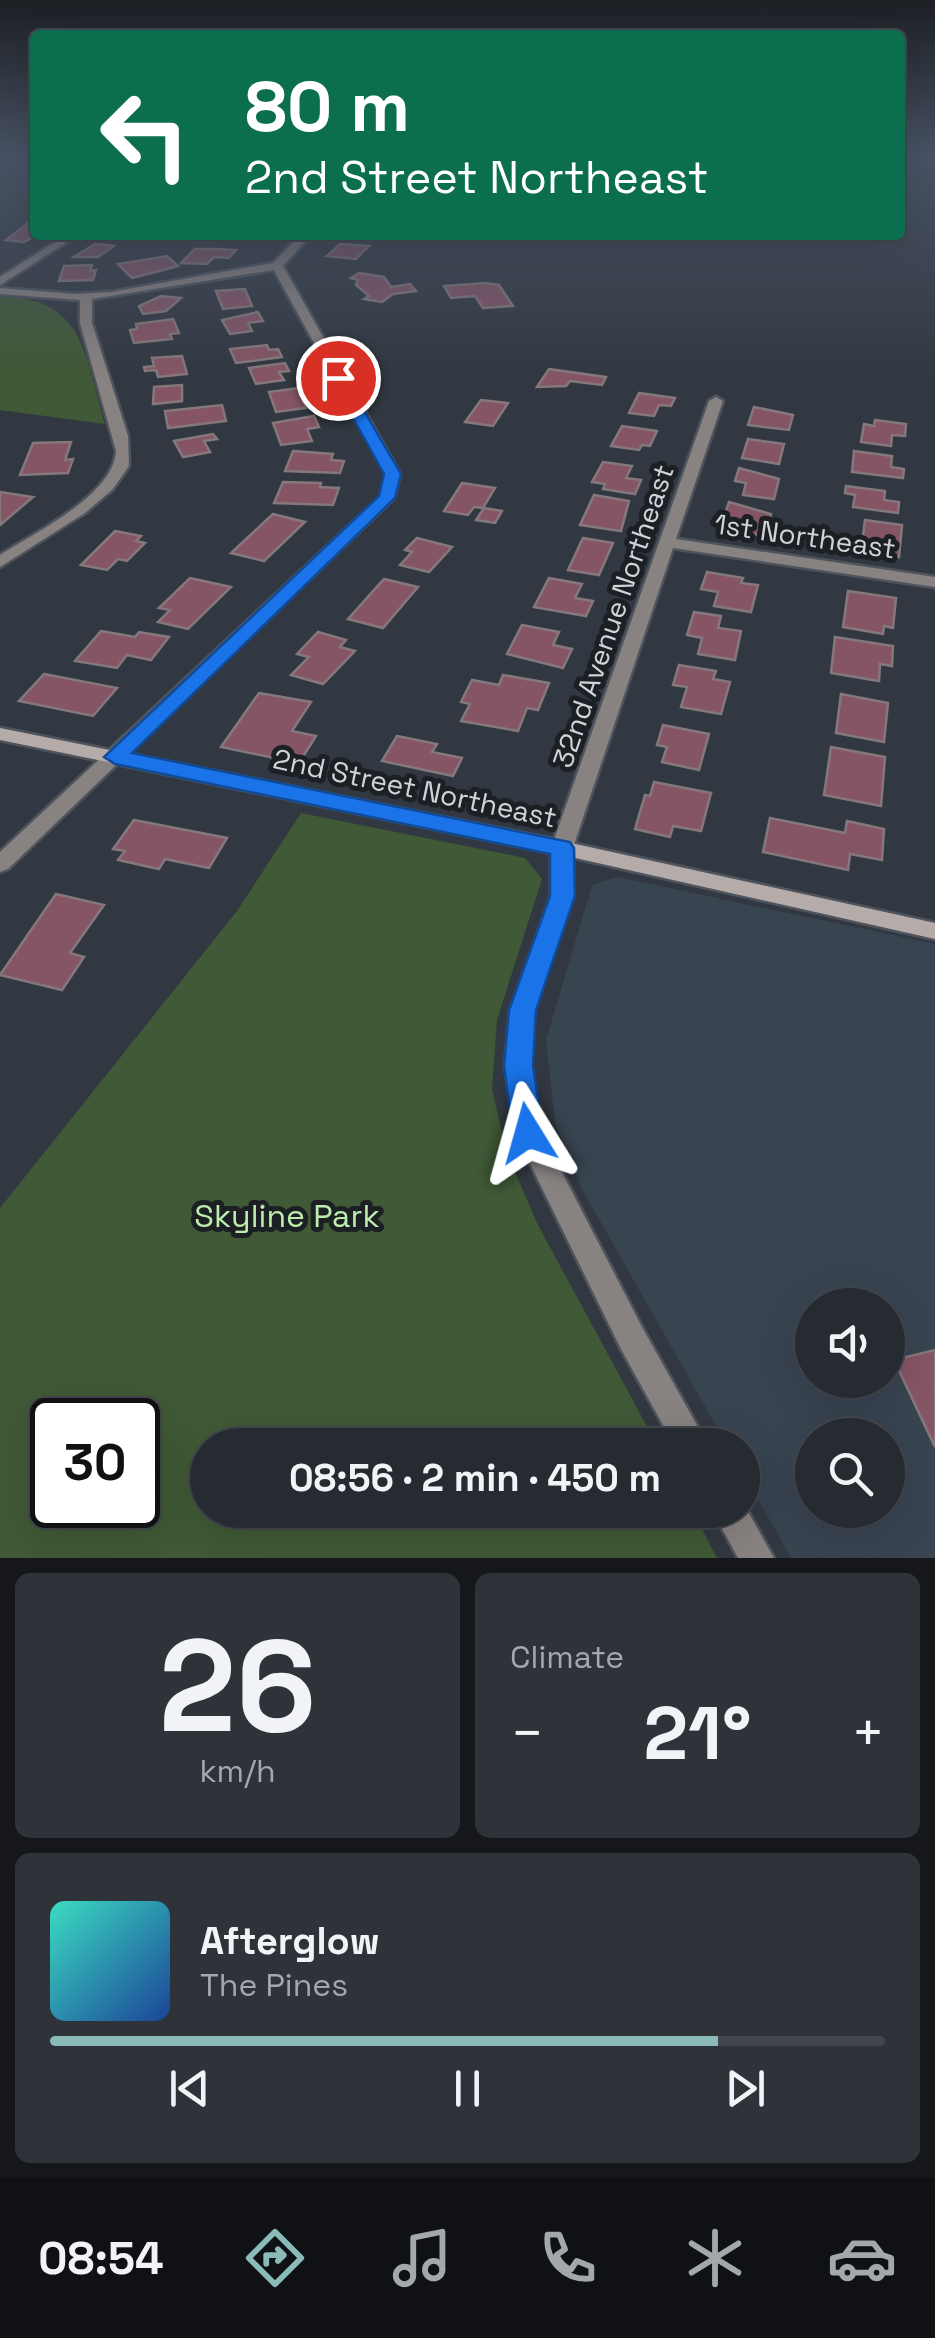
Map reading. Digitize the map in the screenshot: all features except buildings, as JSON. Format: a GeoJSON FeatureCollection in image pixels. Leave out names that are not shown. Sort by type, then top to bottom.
{"type":"FeatureCollection","features":[{"type":"Feature","properties":{"kind":"street"},"geometry":{"type":"LineString","coordinates":[[0,282],[64,240]]}},
{"type":"Feature","properties":{"kind":"street"},"geometry":{"type":"LineString","coordinates":[[0,292],[86,296],[277,266],[301,240]]}},
{"type":"Feature","properties":{"kind":"street"},"geometry":{"type":"LineString","coordinates":[[0,864],[387,498],[392,474],[277,266]]}},
{"type":"Feature","properties":{"kind":"street"},"geometry":{"type":"LineString","coordinates":[[0,562],[102,492],[118,474],[124,454],[122,436],[86,322],[86,296]]}},
{"type":"Feature","properties":{"kind":"street","name":"32nd Avenue Northeast"},"geometry":{"type":"LineString","coordinates":[[682,1428],[632,1340],[528,1133],[518,1066],[522,1010],[562,896],[562,848],[716,401]]}},
{"type":"Feature","properties":{"kind":"street","name":"1st Northeast"},"geometry":{"type":"LineString","coordinates":[[668,544],[935,582]]}},
{"type":"Feature","properties":{"kind":"street","name":"2nd Street Northeast"},"geometry":{"type":"LineString","coordinates":[[0,734],[562,848],[935,931]]}},
{"type":"Feature","properties":{"kind":"street"},"geometry":{"type":"LineString","coordinates":[[739,1528],[756,1558]]}},
{"type":"Feature","properties":{"kind":"shaded area"},"geometry":{"type":"Polygon","coordinates":[[[617,877],[935,944],[935,1558],[791,1558],[760,1503],[760,1428],[717,1428],[582,1189],[555,1122],[546,1040],[592,885],[617,877]]]}},
{"type":"Feature","properties":{"kind":"green space"},"geometry":{"type":"Polygon","coordinates":[[[0,297],[50,307],[66,320],[86,355],[105,424],[0,410],[0,297]]]}},
{"type":"Feature","properties":{"kind":"green space","name":"Skyline Park"},"geometry":{"type":"Polygon","coordinates":[[[301,813],[525,858],[542,879],[497,1020],[492,1089],[507,1154],[538,1225],[648,1428],[190,1428],[190,1528],[701,1528],[717,1558],[0,1558],[0,1208],[237,911],[301,813]]]}},
{"type":"Feature","properties":{"kind":"route"},"geometry":{"type":"LineString","coordinates":[[338,378],[392,474],[387,498],[115,757],[562,848],[562,896],[522,1010],[518,1066],[528,1133]]}}]}
